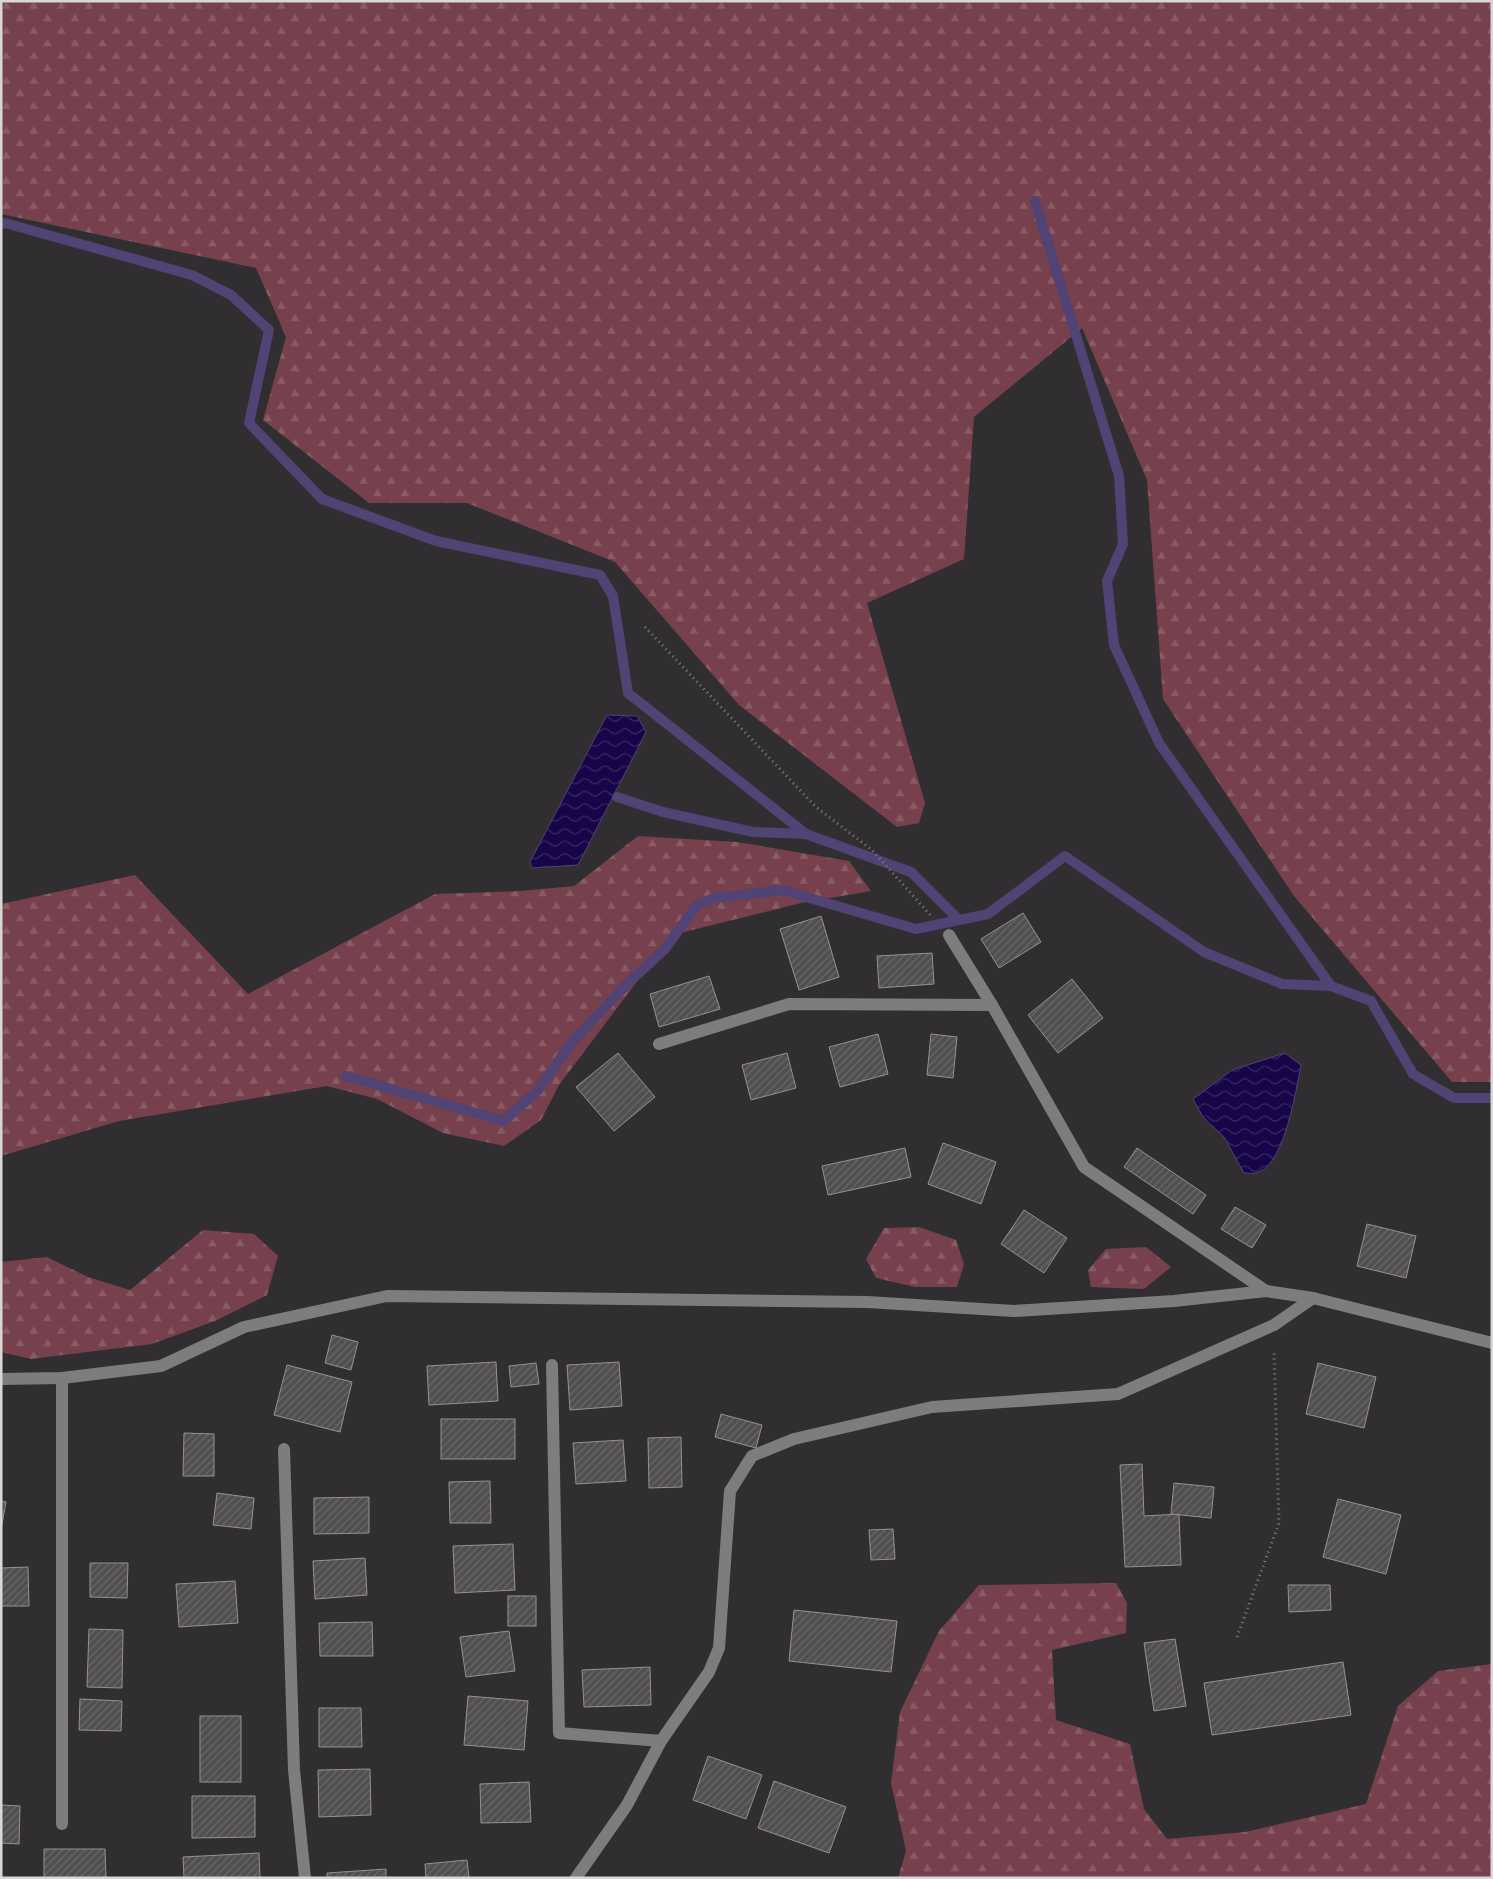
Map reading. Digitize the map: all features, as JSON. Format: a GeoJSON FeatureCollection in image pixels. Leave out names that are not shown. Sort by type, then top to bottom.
{"type":"FeatureCollection","features":[{"type":"Feature","properties":{"kind":"street"},"geometry":{"type":"LineString","coordinates":[[949,935],[992,1005],[1084,1167],[1266,1291]]}},
{"type":"Feature","properties":{"kind":"street"},"geometry":{"type":"LineString","coordinates":[[658,1044],[790,1004],[992,1005]]}},
{"type":"Feature","properties":{"kind":"street"},"geometry":{"type":"LineString","coordinates":[[1,1379],[62,1378],[161,1366],[244,1327],[387,1296],[867,1302],[1014,1311],[1174,1301],[1266,1291],[1313,1298],[1492,1343]]}},
{"type":"Feature","properties":{"kind":"street"},"geometry":{"type":"LineString","coordinates":[[576,1878],[627,1805],[662,1741],[709,1672],[718,1648],[730,1491],[752,1456],[794,1439],[932,1407],[1118,1394],[1274,1325],[1313,1298]]}},
{"type":"Feature","properties":{"kind":"street"},"geometry":{"type":"LineString","coordinates":[[552,1365],[558,1732],[662,1741]]}},
{"type":"Feature","properties":{"kind":"street"},"geometry":{"type":"LineString","coordinates":[[62,1378],[62,1824]]}},
{"type":"Feature","properties":{"kind":"street"},"geometry":{"type":"LineString","coordinates":[[284,1449],[294,1770],[304,1878]]}},
{"type":"Feature","properties":{"kind":"path"},"geometry":{"type":"LineString","coordinates":[[645,627],[816,807],[872,850],[949,935]]}},
{"type":"Feature","properties":{"kind":"path"},"geometry":{"type":"LineString","coordinates":[[1237,1638],[1279,1523],[1274,1325]]}},
{"type":"Feature","properties":{"kind":"green space"},"geometry":{"type":"Polygon","coordinates":[[[1,1],[1492,1],[1492,1082],[1452,1082],[1294,896],[1163,699],[1147,480],[1082,328],[974,417],[964,559],[867,603],[925,803],[919,823],[897,827],[739,705],[615,562],[467,503],[369,503],[263,420],[286,337],[256,268],[1,214],[1,1]]]}},
{"type":"Feature","properties":{"kind":"green space"},"geometry":{"type":"Polygon","coordinates":[[[638,836],[737,842],[849,861],[871,891],[801,903],[672,935],[559,1085],[541,1120],[504,1146],[443,1133],[377,1099],[327,1086],[119,1121],[1,1156],[1,904],[135,875],[248,994],[435,894],[521,891],[574,886],[638,836]]]}},
{"type":"Feature","properties":{"kind":"green space"},"geometry":{"type":"Polygon","coordinates":[[[919,1227],[956,1240],[964,1264],[957,1287],[915,1287],[876,1278],[866,1259],[884,1228],[919,1227]]]}},
{"type":"Feature","properties":{"kind":"green space"},"geometry":{"type":"Polygon","coordinates":[[[203,1230],[254,1234],[278,1256],[267,1295],[215,1321],[152,1344],[31,1359],[1,1352],[1,1262],[47,1257],[88,1277],[130,1290],[203,1230]]]}},
{"type":"Feature","properties":{"kind":"green space"},"geometry":{"type":"Polygon","coordinates":[[[1146,1247],[1171,1267],[1144,1289],[1091,1287],[1088,1270],[1106,1249],[1146,1247]]]}},
{"type":"Feature","properties":{"kind":"green space"},"geometry":{"type":"Polygon","coordinates":[[[1116,1583],[1127,1603],[1126,1633],[1052,1650],[1056,1720],[1130,1744],[1144,1809],[1167,1839],[1245,1832],[1366,1804],[1398,1706],[1438,1671],[1492,1664],[1492,1878],[898,1878],[906,1851],[891,1783],[900,1712],[939,1631],[979,1585],[1116,1583]]]}},
{"type":"Feature","properties":{"kind":"water"},"geometry":{"type":"Polygon","coordinates":[[[607,715],[637,716],[646,732],[578,865],[532,868],[530,862],[607,715]]]}},
{"type":"Feature","properties":{"kind":"water"},"geometry":{"type":"Polygon","coordinates":[[[1285,1053],[1301,1065],[1288,1124],[1276,1155],[1268,1166],[1257,1173],[1244,1173],[1224,1137],[1203,1117],[1193,1099],[1232,1070],[1285,1053]]]}},
{"type":"Feature","properties":{"kind":"building"},"geometry":{"type":"Polygon","coordinates":[[[1023,913],[1041,942],[999,968],[981,939],[1023,913]]]}},
{"type":"Feature","properties":{"kind":"building"},"geometry":{"type":"Polygon","coordinates":[[[821,916],[839,977],[799,990],[780,929],[821,916]]]}},
{"type":"Feature","properties":{"kind":"building"},"geometry":{"type":"Polygon","coordinates":[[[932,953],[934,984],[879,988],[877,956],[932,953]]]}},
{"type":"Feature","properties":{"kind":"building"},"geometry":{"type":"Polygon","coordinates":[[[709,976],[720,1009],[659,1027],[650,994],[709,976]]]}},
{"type":"Feature","properties":{"kind":"building"},"geometry":{"type":"Polygon","coordinates":[[[1072,979],[1103,1018],[1058,1053],[1028,1015],[1072,979]]]}},
{"type":"Feature","properties":{"kind":"building"},"geometry":{"type":"Polygon","coordinates":[[[878,1034],[888,1074],[840,1087],[829,1047],[878,1034]]]}},
{"type":"Feature","properties":{"kind":"building"},"geometry":{"type":"Polygon","coordinates":[[[931,1034],[957,1037],[953,1078],[927,1075],[931,1034]]]}},
{"type":"Feature","properties":{"kind":"building"},"geometry":{"type":"Polygon","coordinates":[[[618,1053],[655,1097],[614,1131],[576,1087],[618,1053]]]}},
{"type":"Feature","properties":{"kind":"building"},"geometry":{"type":"Polygon","coordinates":[[[787,1053],[796,1088],[751,1100],[742,1065],[787,1053]]]}},
{"type":"Feature","properties":{"kind":"building"},"geometry":{"type":"Polygon","coordinates":[[[943,1143],[996,1162],[981,1204],[928,1184],[943,1143]]]}},
{"type":"Feature","properties":{"kind":"building"},"geometry":{"type":"Polygon","coordinates":[[[905,1148],[911,1177],[828,1195],[822,1166],[905,1148]]]}},
{"type":"Feature","properties":{"kind":"building"},"geometry":{"type":"Polygon","coordinates":[[[1137,1148],[1206,1195],[1193,1214],[1124,1167],[1137,1148]]]}},
{"type":"Feature","properties":{"kind":"building"},"geometry":{"type":"Polygon","coordinates":[[[1235,1207],[1266,1225],[1252,1248],[1221,1229],[1235,1207]]]}},
{"type":"Feature","properties":{"kind":"building"},"geometry":{"type":"Polygon","coordinates":[[[1024,1210],[1067,1238],[1044,1273],[1001,1244],[1024,1210]]]}},
{"type":"Feature","properties":{"kind":"building"},"geometry":{"type":"Polygon","coordinates":[[[1367,1224],[1416,1236],[1406,1278],[1357,1266],[1367,1224]]]}},
{"type":"Feature","properties":{"kind":"building"},"geometry":{"type":"Polygon","coordinates":[[[332,1335],[358,1342],[351,1370],[325,1363],[332,1335]]]}},
{"type":"Feature","properties":{"kind":"building"},"geometry":{"type":"Polygon","coordinates":[[[496,1362],[498,1401],[429,1405],[427,1366],[496,1362]]]}},
{"type":"Feature","properties":{"kind":"building"},"geometry":{"type":"Polygon","coordinates":[[[619,1362],[622,1406],[570,1410],[567,1365],[619,1362]]]}},
{"type":"Feature","properties":{"kind":"building"},"geometry":{"type":"Polygon","coordinates":[[[536,1363],[539,1384],[511,1387],[509,1366],[536,1363]]]}},
{"type":"Feature","properties":{"kind":"building"},"geometry":{"type":"Polygon","coordinates":[[[1318,1363],[1376,1377],[1364,1428],[1306,1414],[1318,1363]]]}},
{"type":"Feature","properties":{"kind":"building"},"geometry":{"type":"Polygon","coordinates":[[[287,1365],[352,1382],[340,1432],[274,1415],[287,1365]]]}},
{"type":"Feature","properties":{"kind":"building"},"geometry":{"type":"Polygon","coordinates":[[[721,1414],[762,1425],[756,1448],[715,1437],[721,1414]]]}},
{"type":"Feature","properties":{"kind":"building"},"geometry":{"type":"Polygon","coordinates":[[[441,1419],[515,1419],[515,1459],[441,1459],[441,1419]]]}},
{"type":"Feature","properties":{"kind":"building"},"geometry":{"type":"Polygon","coordinates":[[[184,1433],[214,1434],[214,1476],[183,1476],[184,1433]]]}},
{"type":"Feature","properties":{"kind":"building"},"geometry":{"type":"Polygon","coordinates":[[[681,1437],[682,1487],[649,1488],[648,1438],[681,1437]]]}},
{"type":"Feature","properties":{"kind":"building"},"geometry":{"type":"Polygon","coordinates":[[[623,1440],[626,1481],[576,1484],[573,1443],[623,1440]]]}},
{"type":"Feature","properties":{"kind":"building"},"geometry":{"type":"Polygon","coordinates":[[[1142,1464],[1144,1516],[1179,1514],[1181,1565],[1125,1567],[1120,1465],[1142,1464]]]}},
{"type":"Feature","properties":{"kind":"building"},"geometry":{"type":"Polygon","coordinates":[[[490,1481],[491,1523],[450,1523],[449,1482],[490,1481]]]}},
{"type":"Feature","properties":{"kind":"building"},"geometry":{"type":"Polygon","coordinates":[[[1174,1483],[1214,1487],[1211,1518],[1171,1514],[1174,1483]]]}},
{"type":"Feature","properties":{"kind":"building"},"geometry":{"type":"Polygon","coordinates":[[[217,1493],[254,1498],[251,1529],[213,1525],[217,1493]]]}},
{"type":"Feature","properties":{"kind":"building"},"geometry":{"type":"Polygon","coordinates":[[[369,1497],[369,1533],[314,1534],[314,1498],[369,1497]]]}},
{"type":"Feature","properties":{"kind":"building"},"geometry":{"type":"Polygon","coordinates":[[[1338,1499],[1401,1515],[1386,1574],[1323,1557],[1338,1499]]]}},
{"type":"Feature","properties":{"kind":"building"},"geometry":{"type":"Polygon","coordinates":[[[1,1501],[6,1502],[1,1530],[1,1501]]]}},
{"type":"Feature","properties":{"kind":"building"},"geometry":{"type":"Polygon","coordinates":[[[893,1529],[895,1559],[871,1560],[869,1530],[893,1529]]]}},
{"type":"Feature","properties":{"kind":"building"},"geometry":{"type":"Polygon","coordinates":[[[513,1544],[515,1590],[455,1593],[453,1546],[513,1544]]]}},
{"type":"Feature","properties":{"kind":"building"},"geometry":{"type":"Polygon","coordinates":[[[365,1558],[367,1595],[315,1599],[313,1561],[365,1558]]]}},
{"type":"Feature","properties":{"kind":"building"},"geometry":{"type":"Polygon","coordinates":[[[90,1563],[128,1563],[127,1598],[90,1597],[90,1563]]]}},
{"type":"Feature","properties":{"kind":"building"},"geometry":{"type":"Polygon","coordinates":[[[28,1567],[29,1606],[1,1606],[1,1568],[28,1567]]]}},
{"type":"Feature","properties":{"kind":"building"},"geometry":{"type":"Polygon","coordinates":[[[235,1581],[238,1623],[179,1627],[176,1584],[235,1581]]]}},
{"type":"Feature","properties":{"kind":"building"},"geometry":{"type":"Polygon","coordinates":[[[1288,1585],[1330,1585],[1331,1610],[1289,1612],[1288,1585]]]}},
{"type":"Feature","properties":{"kind":"building"},"geometry":{"type":"Polygon","coordinates":[[[508,1596],[536,1596],[536,1626],[508,1626],[508,1596]]]}},
{"type":"Feature","properties":{"kind":"building"},"geometry":{"type":"Polygon","coordinates":[[[794,1610],[897,1621],[891,1672],[789,1661],[794,1610]]]}},
{"type":"Feature","properties":{"kind":"building"},"geometry":{"type":"Polygon","coordinates":[[[372,1622],[373,1656],[320,1656],[319,1623],[372,1622]]]}},
{"type":"Feature","properties":{"kind":"building"},"geometry":{"type":"Polygon","coordinates":[[[89,1629],[123,1630],[122,1688],[87,1687],[89,1629]]]}},
{"type":"Feature","properties":{"kind":"building"},"geometry":{"type":"Polygon","coordinates":[[[509,1631],[515,1671],[466,1677],[460,1637],[509,1631]]]}},
{"type":"Feature","properties":{"kind":"building"},"geometry":{"type":"Polygon","coordinates":[[[1175,1639],[1186,1706],[1154,1711],[1144,1643],[1175,1639]]]}},
{"type":"Feature","properties":{"kind":"building"},"geometry":{"type":"Polygon","coordinates":[[[1343,1662],[1351,1715],[1212,1735],[1204,1683],[1343,1662]]]}},
{"type":"Feature","properties":{"kind":"building"},"geometry":{"type":"Polygon","coordinates":[[[650,1667],[651,1705],[584,1707],[582,1670],[650,1667]]]}},
{"type":"Feature","properties":{"kind":"building"},"geometry":{"type":"Polygon","coordinates":[[[468,1696],[528,1701],[524,1750],[464,1745],[468,1696]]]}},
{"type":"Feature","properties":{"kind":"building"},"geometry":{"type":"Polygon","coordinates":[[[80,1699],[122,1701],[121,1731],[79,1730],[80,1699]]]}},
{"type":"Feature","properties":{"kind":"building"},"geometry":{"type":"Polygon","coordinates":[[[319,1708],[361,1708],[362,1747],[319,1747],[319,1708]]]}},
{"type":"Feature","properties":{"kind":"building"},"geometry":{"type":"Polygon","coordinates":[[[200,1716],[241,1716],[241,1782],[200,1782],[200,1716]]]}},
{"type":"Feature","properties":{"kind":"building"},"geometry":{"type":"Polygon","coordinates":[[[708,1756],[762,1775],[746,1819],[693,1800],[708,1756]]]}},
{"type":"Feature","properties":{"kind":"building"},"geometry":{"type":"Polygon","coordinates":[[[370,1769],[371,1815],[319,1817],[318,1770],[370,1769]]]}},
{"type":"Feature","properties":{"kind":"building"},"geometry":{"type":"Polygon","coordinates":[[[774,1781],[846,1807],[829,1853],[758,1828],[774,1781]]]}},
{"type":"Feature","properties":{"kind":"building"},"geometry":{"type":"Polygon","coordinates":[[[529,1782],[531,1822],[481,1823],[480,1784],[529,1782]]]}},
{"type":"Feature","properties":{"kind":"building"},"geometry":{"type":"Polygon","coordinates":[[[192,1796],[255,1796],[255,1837],[192,1838],[192,1796]]]}},
{"type":"Feature","properties":{"kind":"building"},"geometry":{"type":"Polygon","coordinates":[[[1,1805],[20,1806],[19,1844],[1,1843],[1,1805]]]}},
{"type":"Feature","properties":{"kind":"building"},"geometry":{"type":"Polygon","coordinates":[[[44,1849],[105,1849],[106,1878],[44,1878],[44,1849]]]}},
{"type":"Feature","properties":{"kind":"building"},"geometry":{"type":"Polygon","coordinates":[[[259,1853],[260,1878],[184,1878],[183,1857],[259,1853]]]}},
{"type":"Feature","properties":{"kind":"building"},"geometry":{"type":"Polygon","coordinates":[[[467,1860],[469,1878],[426,1878],[425,1864],[467,1860]]]}},
{"type":"Feature","properties":{"kind":"building"},"geometry":{"type":"Polygon","coordinates":[[[386,1869],[386,1878],[327,1878],[327,1873],[386,1869]]]}},
{"type":"Feature","properties":{"kind":"waterway"},"geometry":{"type":"LineString","coordinates":[[1035,201],[1119,476],[1123,544],[1107,581],[1114,645],[1159,743],[1331,986],[1371,1001],[1413,1074],[1454,1098],[1492,1098]]}},
{"type":"Feature","properties":{"kind":"waterway"},"geometry":{"type":"LineString","coordinates":[[1,224],[5,223],[192,275],[231,295],[269,330],[249,423],[322,499],[436,541],[600,575],[613,596],[628,693],[806,834]]}},
{"type":"Feature","properties":{"kind":"waterway"},"geometry":{"type":"LineString","coordinates":[[617,797],[663,812],[753,832],[806,834],[911,872],[959,920]]}},
{"type":"Feature","properties":{"kind":"waterway"},"geometry":{"type":"LineString","coordinates":[[346,1076],[504,1121],[538,1090],[572,1042],[627,984],[665,949],[696,906],[714,898],[782,890],[916,929],[988,914],[1065,856],[1204,952],[1282,984],[1331,986]]}}]}
